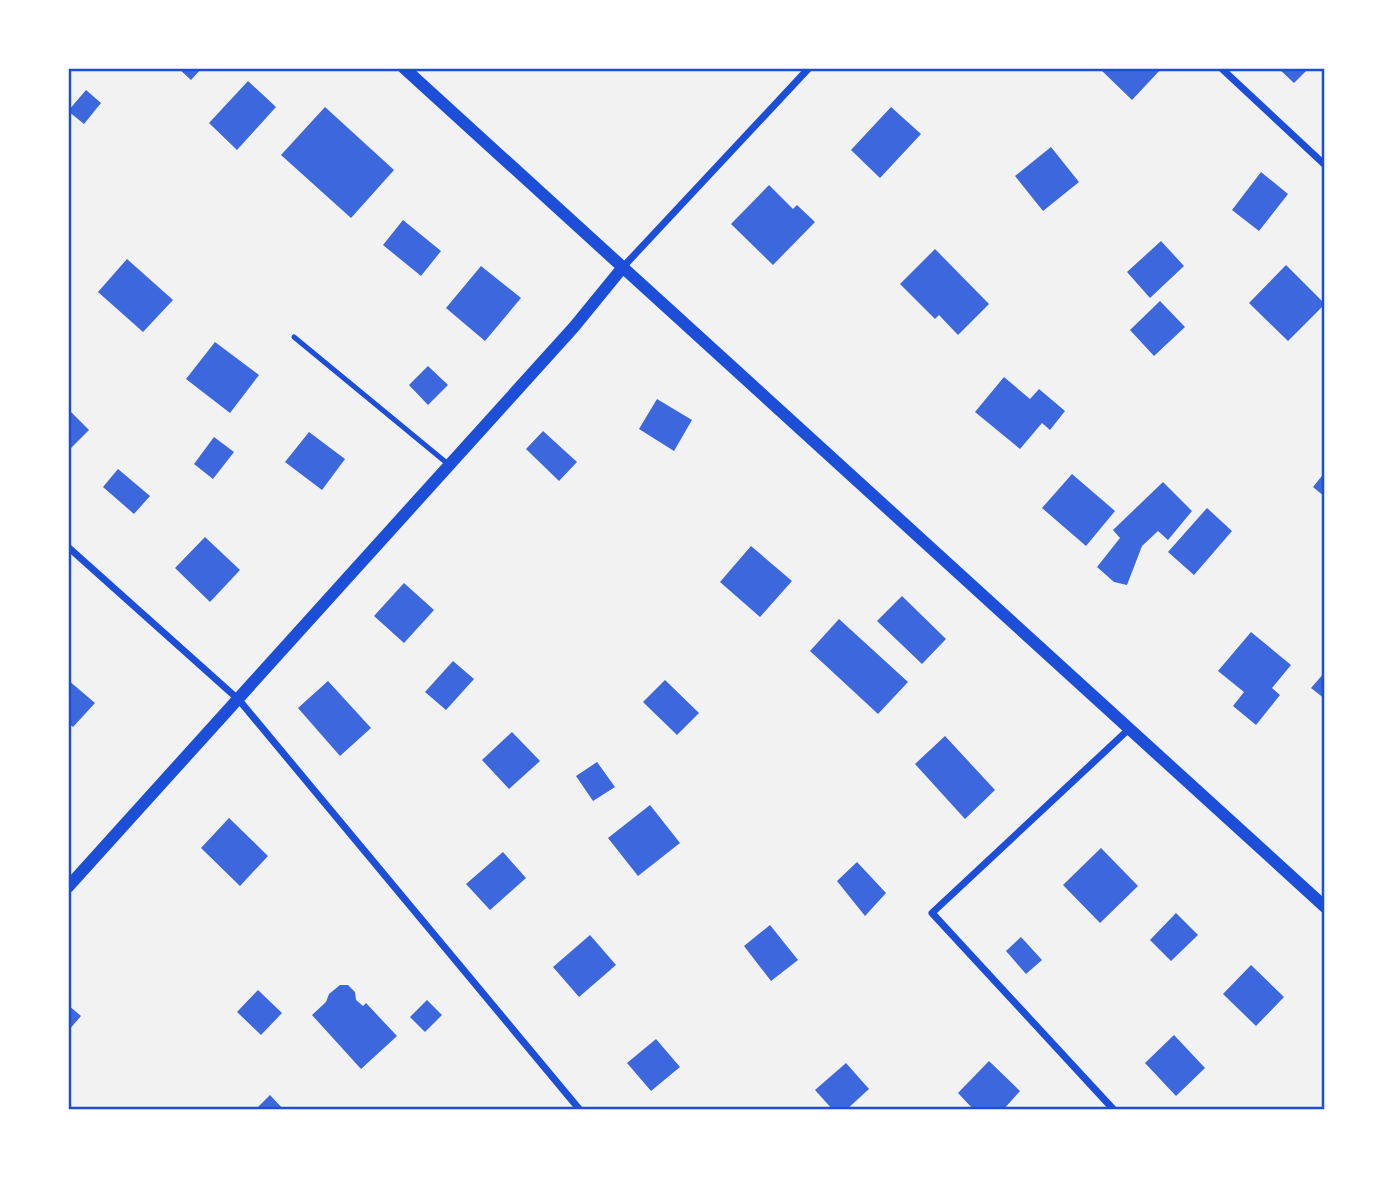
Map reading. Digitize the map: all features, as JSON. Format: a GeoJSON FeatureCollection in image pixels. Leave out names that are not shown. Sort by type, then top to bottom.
{"type":"FeatureCollection","features":[{"type":"Feature","properties":{"kind":"street"},"geometry":{"type":"LineString","coordinates":[[404,68],[1325,907]]}},
{"type":"Feature","properties":{"kind":"street"},"geometry":{"type":"LineString","coordinates":[[68,887],[574,327],[623,267],[809,68]]}},
{"type":"Feature","properties":{"kind":"street"},"geometry":{"type":"LineString","coordinates":[[1221,68],[1325,165]]}},
{"type":"Feature","properties":{"kind":"street"},"geometry":{"type":"LineString","coordinates":[[68,547],[239,700],[580,1110]]}},
{"type":"Feature","properties":{"kind":"street"},"geometry":{"type":"LineString","coordinates":[[1114,1110],[932,913],[1129,729]]}},
{"type":"Feature","properties":{"kind":"lane"},"geometry":{"type":"LineString","coordinates":[[294,337],[449,466]]}},
{"type":"Feature","properties":{"kind":"building"},"geometry":{"type":"Polygon","coordinates":[[[178,68],[202,68],[191,80],[178,68]]]}},
{"type":"Feature","properties":{"kind":"building"},"geometry":{"type":"Polygon","coordinates":[[[1099,68],[1162,68],[1132,100],[1099,68]]]}},
{"type":"Feature","properties":{"kind":"building"},"geometry":{"type":"Polygon","coordinates":[[[1278,68],[1309,68],[1294,83],[1278,68]]]}},
{"type":"Feature","properties":{"kind":"building"},"geometry":{"type":"Polygon","coordinates":[[[248,81],[276,107],[237,150],[209,123],[248,81]]]}},
{"type":"Feature","properties":{"kind":"building"},"geometry":{"type":"Polygon","coordinates":[[[86,90],[101,103],[84,124],[68,111],[86,90]]]}},
{"type":"Feature","properties":{"kind":"building"},"geometry":{"type":"Polygon","coordinates":[[[325,107],[394,170],[351,218],[281,155],[325,107]]]}},
{"type":"Feature","properties":{"kind":"building"},"geometry":{"type":"Polygon","coordinates":[[[891,107],[921,134],[880,178],[851,150],[891,107]]]}},
{"type":"Feature","properties":{"kind":"building"},"geometry":{"type":"Polygon","coordinates":[[[1051,147],[1079,182],[1043,211],[1015,176],[1051,147]]]}},
{"type":"Feature","properties":{"kind":"building"},"geometry":{"type":"Polygon","coordinates":[[[1261,172],[1288,194],[1259,231],[1232,210],[1261,172]]]}},
{"type":"Feature","properties":{"kind":"building"},"geometry":{"type":"Polygon","coordinates":[[[769,185],[793,209],[797,205],[815,222],[773,265],[731,224],[769,185]]]}},
{"type":"Feature","properties":{"kind":"building"},"geometry":{"type":"Polygon","coordinates":[[[403,220],[441,251],[421,276],[383,245],[403,220]]]}},
{"type":"Feature","properties":{"kind":"building"},"geometry":{"type":"Polygon","coordinates":[[[1161,241],[1184,266],[1150,298],[1127,272],[1161,241]]]}},
{"type":"Feature","properties":{"kind":"building"},"geometry":{"type":"Polygon","coordinates":[[[935,249],[989,304],[958,335],[939,315],[935,319],[900,284],[935,249]]]}},
{"type":"Feature","properties":{"kind":"building"},"geometry":{"type":"Polygon","coordinates":[[[127,259],[173,300],[143,332],[98,292],[127,259]]]}},
{"type":"Feature","properties":{"kind":"building"},"geometry":{"type":"Polygon","coordinates":[[[1286,265],[1325,304],[1288,341],[1249,303],[1286,265]]]}},
{"type":"Feature","properties":{"kind":"building"},"geometry":{"type":"Polygon","coordinates":[[[481,266],[521,298],[485,341],[446,308],[481,266]]]}},
{"type":"Feature","properties":{"kind":"building"},"geometry":{"type":"Polygon","coordinates":[[[1160,301],[1185,327],[1154,356],[1130,330],[1160,301]]]}},
{"type":"Feature","properties":{"kind":"building"},"geometry":{"type":"Polygon","coordinates":[[[215,342],[259,375],[230,413],[186,379],[215,342]]]}},
{"type":"Feature","properties":{"kind":"building"},"geometry":{"type":"Polygon","coordinates":[[[428,366],[448,385],[428,405],[409,385],[428,366]]]}},
{"type":"Feature","properties":{"kind":"building"},"geometry":{"type":"Polygon","coordinates":[[[1004,377],[1030,399],[1039,389],[1065,411],[1050,430],[1042,423],[1020,449],[975,412],[1004,377]]]}},
{"type":"Feature","properties":{"kind":"building"},"geometry":{"type":"Polygon","coordinates":[[[657,399],[692,420],[674,451],[639,429],[657,399]]]}},
{"type":"Feature","properties":{"kind":"building"},"geometry":{"type":"Polygon","coordinates":[[[68,409],[89,430],[68,451],[68,409]]]}},
{"type":"Feature","properties":{"kind":"building"},"geometry":{"type":"Polygon","coordinates":[[[543,431],[577,462],[559,481],[526,449],[543,431]]]}},
{"type":"Feature","properties":{"kind":"building"},"geometry":{"type":"Polygon","coordinates":[[[309,432],[345,459],[322,490],[285,462],[309,432]]]}},
{"type":"Feature","properties":{"kind":"building"},"geometry":{"type":"Polygon","coordinates":[[[214,437],[234,452],[213,479],[194,464],[214,437]]]}},
{"type":"Feature","properties":{"kind":"building"},"geometry":{"type":"Polygon","coordinates":[[[118,469],[150,496],[134,514],[103,487],[118,469]]]}},
{"type":"Feature","properties":{"kind":"building"},"geometry":{"type":"Polygon","coordinates":[[[1325,472],[1325,497],[1313,487],[1325,472]]]}},
{"type":"Feature","properties":{"kind":"building"},"geometry":{"type":"Polygon","coordinates":[[[1072,474],[1115,511],[1086,546],[1042,508],[1072,474]]]}},
{"type":"Feature","properties":{"kind":"building"},"geometry":{"type":"Polygon","coordinates":[[[1163,482],[1192,511],[1168,540],[1158,531],[1142,546],[1127,585],[1114,582],[1097,567],[1120,538],[1113,530],[1163,482]]]}},
{"type":"Feature","properties":{"kind":"building"},"geometry":{"type":"Polygon","coordinates":[[[1207,508],[1232,531],[1194,575],[1168,552],[1207,508]]]}},
{"type":"Feature","properties":{"kind":"building"},"geometry":{"type":"Polygon","coordinates":[[[205,537],[240,570],[210,602],[175,568],[205,537]]]}},
{"type":"Feature","properties":{"kind":"building"},"geometry":{"type":"Polygon","coordinates":[[[751,546],[792,581],[760,617],[720,582],[751,546]]]}},
{"type":"Feature","properties":{"kind":"building"},"geometry":{"type":"Polygon","coordinates":[[[404,583],[434,610],[404,643],[374,616],[404,583]]]}},
{"type":"Feature","properties":{"kind":"building"},"geometry":{"type":"Polygon","coordinates":[[[902,596],[946,639],[922,664],[877,621],[902,596]]]}},
{"type":"Feature","properties":{"kind":"building"},"geometry":{"type":"Polygon","coordinates":[[[839,619],[908,682],[878,714],[810,651],[839,619]]]}},
{"type":"Feature","properties":{"kind":"building"},"geometry":{"type":"Polygon","coordinates":[[[1251,632],[1291,665],[1272,688],[1280,695],[1256,725],[1233,706],[1244,692],[1218,671],[1251,632]]]}},
{"type":"Feature","properties":{"kind":"building"},"geometry":{"type":"Polygon","coordinates":[[[453,661],[474,679],[446,710],[425,692],[453,661]]]}},
{"type":"Feature","properties":{"kind":"building"},"geometry":{"type":"Polygon","coordinates":[[[1325,672],[1325,699],[1311,688],[1325,672]]]}},
{"type":"Feature","properties":{"kind":"building"},"geometry":{"type":"Polygon","coordinates":[[[68,680],[95,703],[73,727],[68,723],[68,680]]]}},
{"type":"Feature","properties":{"kind":"building"},"geometry":{"type":"Polygon","coordinates":[[[665,680],[699,713],[677,735],[643,702],[665,680]]]}},
{"type":"Feature","properties":{"kind":"building"},"geometry":{"type":"Polygon","coordinates":[[[328,681],[371,728],[340,756],[298,708],[328,681]]]}},
{"type":"Feature","properties":{"kind":"building"},"geometry":{"type":"Polygon","coordinates":[[[512,732],[540,761],[509,789],[482,760],[512,732]]]}},
{"type":"Feature","properties":{"kind":"building"},"geometry":{"type":"Polygon","coordinates":[[[945,736],[995,790],[965,819],[915,764],[945,736]]]}},
{"type":"Feature","properties":{"kind":"building"},"geometry":{"type":"Polygon","coordinates":[[[597,762],[615,787],[593,801],[576,776],[597,762]]]}},
{"type":"Feature","properties":{"kind":"building"},"geometry":{"type":"Polygon","coordinates":[[[650,805],[680,843],[638,876],[608,838],[650,805]]]}},
{"type":"Feature","properties":{"kind":"building"},"geometry":{"type":"Polygon","coordinates":[[[229,818],[268,856],[240,886],[201,848],[229,818]]]}},
{"type":"Feature","properties":{"kind":"building"},"geometry":{"type":"Polygon","coordinates":[[[1101,848],[1138,886],[1100,923],[1063,885],[1101,848]]]}},
{"type":"Feature","properties":{"kind":"building"},"geometry":{"type":"Polygon","coordinates":[[[503,852],[526,878],[490,910],[466,884],[503,852]]]}},
{"type":"Feature","properties":{"kind":"building"},"geometry":{"type":"Polygon","coordinates":[[[857,862],[886,893],[865,916],[837,881],[857,862]]]}},
{"type":"Feature","properties":{"kind":"building"},"geometry":{"type":"Polygon","coordinates":[[[1176,913],[1198,935],[1171,961],[1150,940],[1176,913]]]}},
{"type":"Feature","properties":{"kind":"building"},"geometry":{"type":"Polygon","coordinates":[[[770,925],[798,960],[771,981],[744,946],[770,925]]]}},
{"type":"Feature","properties":{"kind":"building"},"geometry":{"type":"Polygon","coordinates":[[[590,935],[616,965],[579,997],[553,967],[590,935]]]}},
{"type":"Feature","properties":{"kind":"building"},"geometry":{"type":"Polygon","coordinates":[[[1021,937],[1042,960],[1026,974],[1006,951],[1021,937]]]}},
{"type":"Feature","properties":{"kind":"building"},"geometry":{"type":"Polygon","coordinates":[[[1251,965],[1284,997],[1256,1026],[1223,994],[1251,965]]]}},
{"type":"Feature","properties":{"kind":"building"},"geometry":{"type":"Polygon","coordinates":[[[340,985],[348,985],[355,992],[356,1000],[363,1006],[366,1003],[397,1036],[361,1069],[312,1015],[340,985]]]}},
{"type":"Feature","properties":{"kind":"building"},"geometry":{"type":"Polygon","coordinates":[[[258,990],[282,1013],[261,1035],[237,1012],[258,990]]]}},
{"type":"Feature","properties":{"kind":"building"},"geometry":{"type":"Polygon","coordinates":[[[427,1000],[442,1015],[425,1032],[410,1017],[427,1000]]]}},
{"type":"Feature","properties":{"kind":"building"},"geometry":{"type":"Polygon","coordinates":[[[68,1005],[81,1016],[68,1031],[68,1005]]]}},
{"type":"Feature","properties":{"kind":"building"},"geometry":{"type":"Polygon","coordinates":[[[1174,1035],[1205,1068],[1176,1096],[1145,1063],[1174,1035]]]}},
{"type":"Feature","properties":{"kind":"building"},"geometry":{"type":"Polygon","coordinates":[[[656,1039],[680,1067],[651,1091],[627,1063],[656,1039]]]}},
{"type":"Feature","properties":{"kind":"building"},"geometry":{"type":"Polygon","coordinates":[[[989,1061],[1020,1091],[1003,1110],[974,1110],[958,1093],[989,1061]]]}},
{"type":"Feature","properties":{"kind":"building"},"geometry":{"type":"Polygon","coordinates":[[[846,1063],[869,1089],[846,1110],[833,1110],[815,1090],[846,1063]]]}},
{"type":"Feature","properties":{"kind":"building"},"geometry":{"type":"Polygon","coordinates":[[[270,1095],[284,1110],[255,1110],[270,1095]]]}}]}
